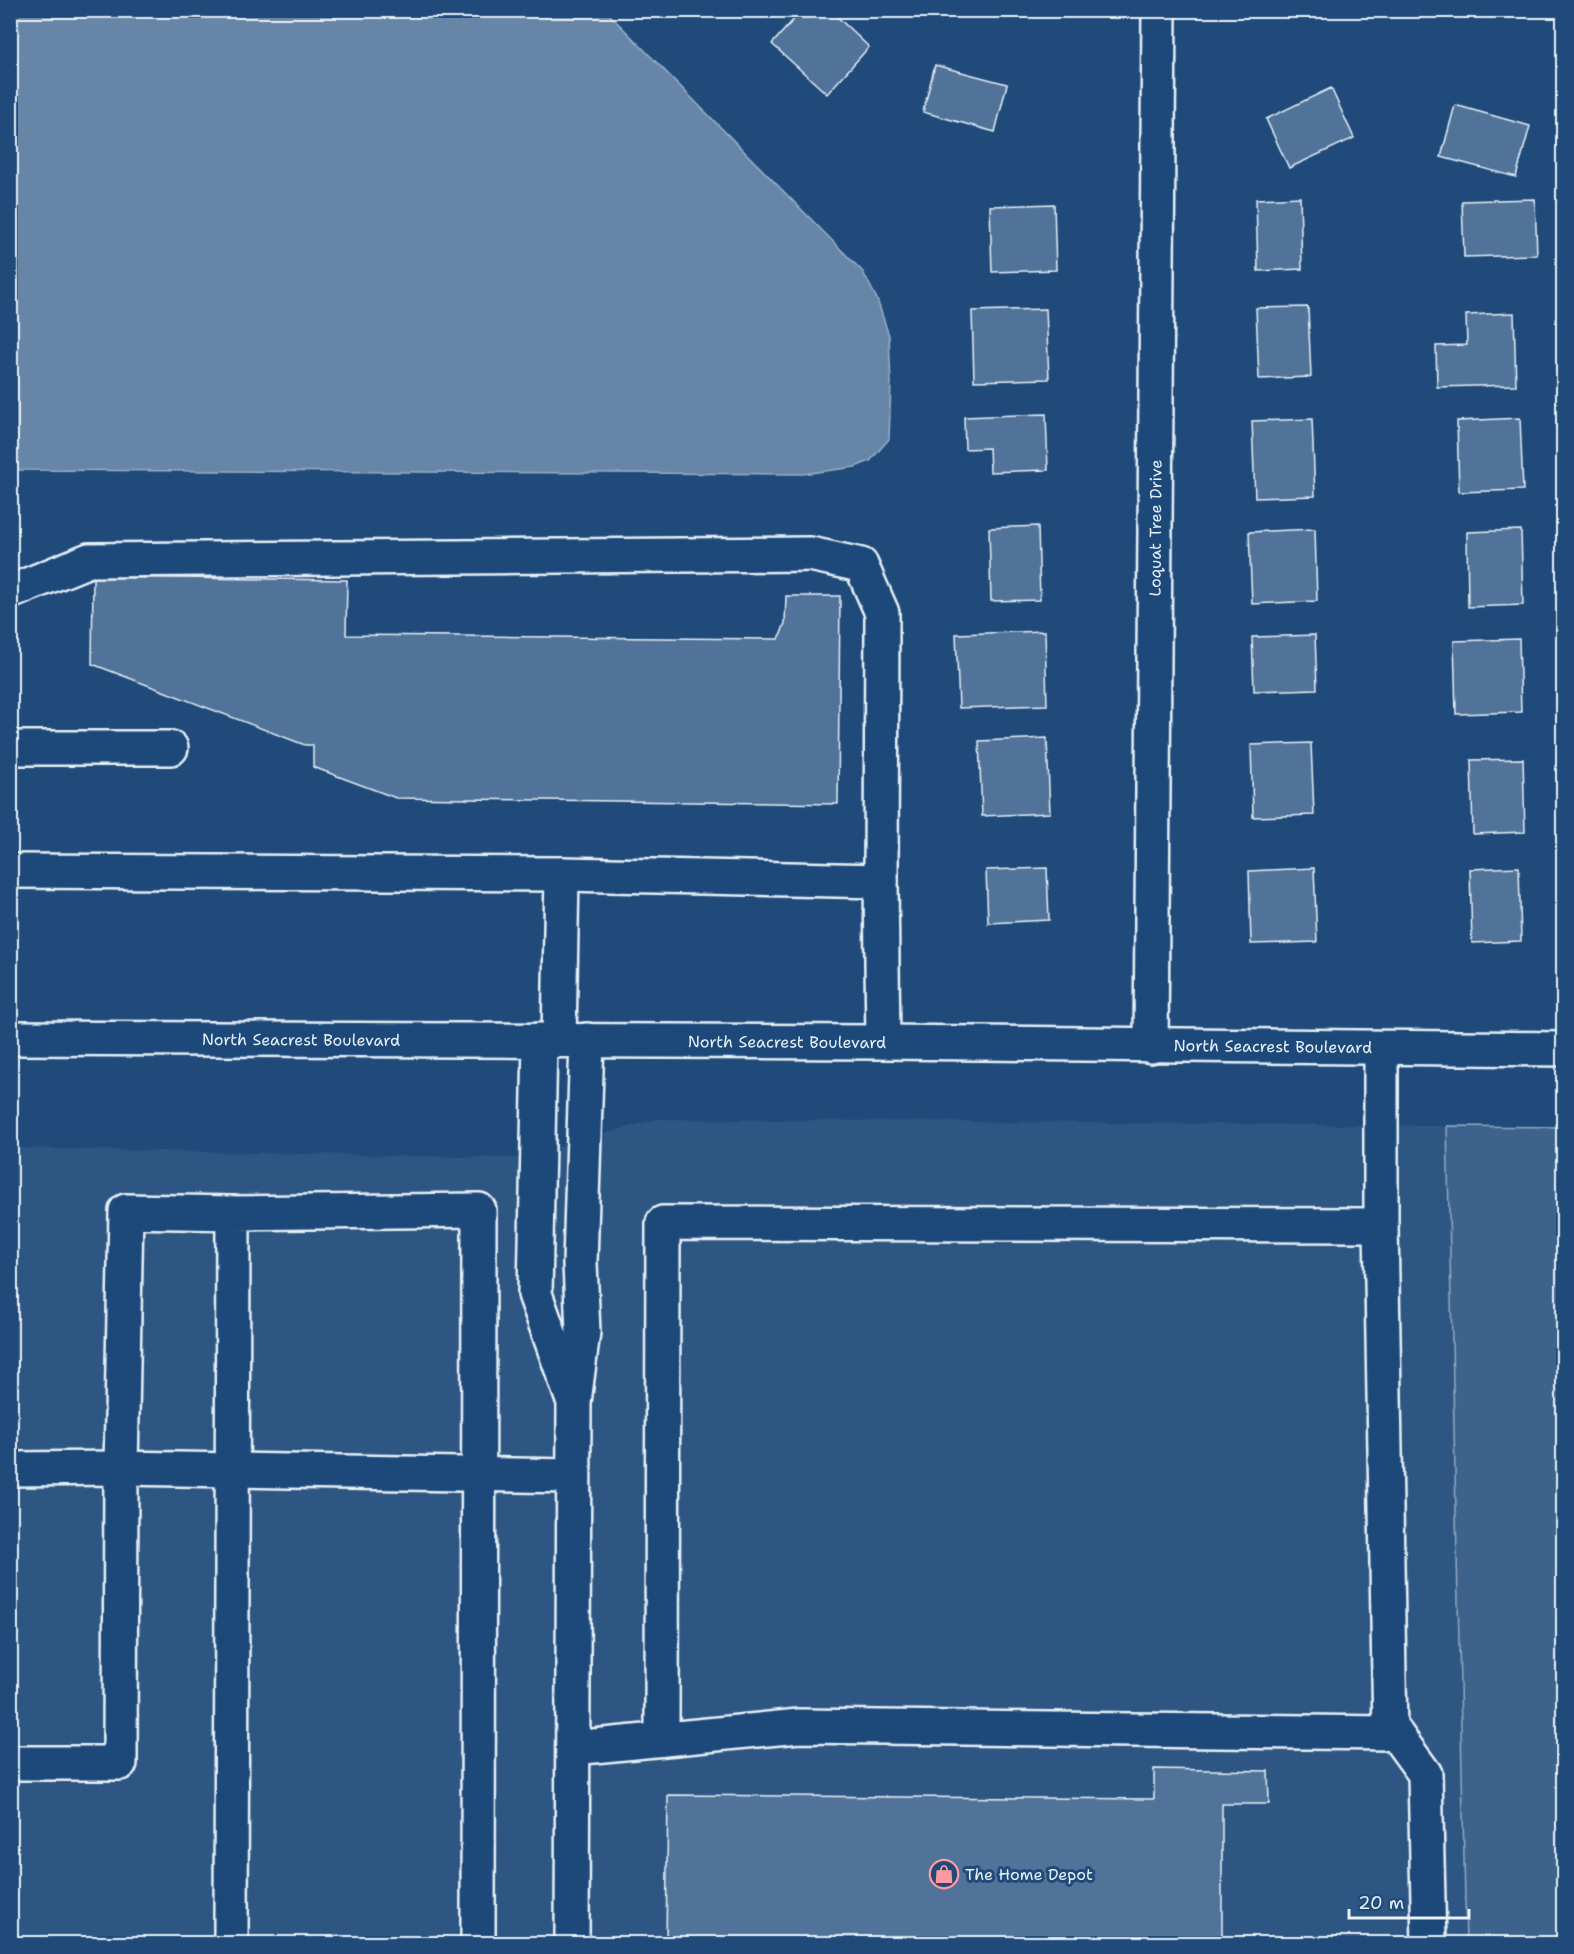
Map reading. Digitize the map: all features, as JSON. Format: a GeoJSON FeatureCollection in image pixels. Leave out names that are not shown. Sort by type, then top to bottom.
{"type":"FeatureCollection","features":[{"type":"Feature","properties":{"kind":"street","name":"Loquat Tree Drive"},"geometry":{"type":"LineString","coordinates":[[1151,1046],[1159,10]]}},
{"type":"Feature","properties":{"kind":"street"},"geometry":{"type":"LineString","coordinates":[[10,592],[89,560],[810,554],[861,565],[882,614],[880,881],[883,1042]]}},
{"type":"Feature","properties":{"kind":"street"},"geometry":{"type":"LineString","coordinates":[[10,748],[171,748]]}},
{"type":"Feature","properties":{"kind":"street"},"geometry":{"type":"LineString","coordinates":[[10,871],[562,874],[880,881]]}},
{"type":"Feature","properties":{"kind":"street"},"geometry":{"type":"LineString","coordinates":[[562,874],[562,1040],[580,1263],[583,1332],[574,1402],[572,1944]]}},
{"type":"Feature","properties":{"kind":"street","name":"North Seacrest Boulevard"},"geometry":{"type":"LineString","coordinates":[[10,1038],[883,1042],[1563,1049]]}},
{"type":"Feature","properties":{"kind":"street"},"geometry":{"type":"LineString","coordinates":[[562,1040],[535,1294],[574,1402]]}},
{"type":"Feature","properties":{"kind":"street"},"geometry":{"type":"LineString","coordinates":[[573,1748],[799,1726],[1390,1732],[1381,1225],[1381,1048]]}},
{"type":"Feature","properties":{"kind":"street"},"geometry":{"type":"LineString","coordinates":[[10,1763],[120,1763],[121,1468],[126,1211],[233,1213],[479,1210],[478,1944]]}},
{"type":"Feature","properties":{"kind":"street"},"geometry":{"type":"LineString","coordinates":[[231,1944],[233,1213]]}},
{"type":"Feature","properties":{"kind":"street"},"geometry":{"type":"LineString","coordinates":[[662,1739],[663,1224],[1381,1225]]}},
{"type":"Feature","properties":{"kind":"street"},"geometry":{"type":"LineString","coordinates":[[10,1469],[121,1468],[573,1476]]}},
{"type":"Feature","properties":{"kind":"street"},"geometry":{"type":"LineString","coordinates":[[1390,1726],[1425,1774],[1429,1944]]}},
{"type":"Feature","properties":{"kind":"shaded area"},"geometry":{"type":"Polygon","coordinates":[[[10,11],[606,11],[863,272],[877,299],[889,336],[891,383],[889,439],[870,461],[855,467],[803,474],[11,470],[10,11]]]}},
{"type":"Feature","properties":{"kind":"shaded area"},"geometry":{"type":"Polygon","coordinates":[[[657,1119],[1447,1126],[1466,1943],[11,1944],[11,1148],[518,1158],[657,1119]]]}},
{"type":"Feature","properties":{"kind":"shaded area"},"geometry":{"type":"Polygon","coordinates":[[[1447,1126],[1563,1127],[1563,1943],[1466,1943],[1447,1126]]]}},
{"type":"Feature","properties":{"kind":"building"},"geometry":{"type":"Polygon","coordinates":[[[802,10],[830,10],[869,47],[827,94],[772,44],[802,10]]]}},
{"type":"Feature","properties":{"kind":"building"},"geometry":{"type":"Polygon","coordinates":[[[935,65],[1007,84],[995,132],[923,112],[935,65]]]}},
{"type":"Feature","properties":{"kind":"building"},"geometry":{"type":"Polygon","coordinates":[[[1331,88],[1354,138],[1289,168],[1266,119],[1331,88]]]}},
{"type":"Feature","properties":{"kind":"building"},"geometry":{"type":"Polygon","coordinates":[[[1455,105],[1530,126],[1516,177],[1441,157],[1455,105]]]}},
{"type":"Feature","properties":{"kind":"building"},"geometry":{"type":"Polygon","coordinates":[[[1300,197],[1302,269],[1258,271],[1256,199],[1300,197]]]}},
{"type":"Feature","properties":{"kind":"building"},"geometry":{"type":"Polygon","coordinates":[[[1535,199],[1537,255],[1464,257],[1462,201],[1535,199]]]}},
{"type":"Feature","properties":{"kind":"building"},"geometry":{"type":"Polygon","coordinates":[[[1054,204],[1056,270],[992,272],[990,206],[1054,204]]]}},
{"type":"Feature","properties":{"kind":"building"},"geometry":{"type":"Polygon","coordinates":[[[1308,307],[1311,377],[1259,379],[1256,308],[1308,307]]]}},
{"type":"Feature","properties":{"kind":"building"},"geometry":{"type":"Polygon","coordinates":[[[1046,309],[1049,379],[974,381],[972,311],[1046,309]]]}},
{"type":"Feature","properties":{"kind":"building"},"geometry":{"type":"Polygon","coordinates":[[[1514,313],[1516,385],[1437,387],[1436,346],[1467,345],[1466,315],[1514,313]]]}},
{"type":"Feature","properties":{"kind":"building"},"geometry":{"type":"Polygon","coordinates":[[[1046,414],[1048,470],[990,472],[989,448],[965,449],[964,417],[1046,414]]]}},
{"type":"Feature","properties":{"kind":"building"},"geometry":{"type":"Polygon","coordinates":[[[1520,418],[1523,490],[1459,492],[1457,421],[1520,418]]]}},
{"type":"Feature","properties":{"kind":"building"},"geometry":{"type":"Polygon","coordinates":[[[1312,419],[1315,496],[1255,498],[1252,421],[1312,419]]]}},
{"type":"Feature","properties":{"kind":"building"},"geometry":{"type":"Polygon","coordinates":[[[1038,526],[1040,600],[991,601],[989,528],[1038,526]]]}},
{"type":"Feature","properties":{"kind":"building"},"geometry":{"type":"Polygon","coordinates":[[[1315,529],[1317,601],[1252,604],[1249,532],[1315,529]]]}},
{"type":"Feature","properties":{"kind":"building"},"geometry":{"type":"Polygon","coordinates":[[[1521,530],[1523,605],[1468,607],[1467,532],[1521,530]]]}},
{"type":"Feature","properties":{"kind":"building"},"geometry":{"type":"Polygon","coordinates":[[[93,577],[347,580],[346,635],[779,639],[785,623],[786,596],[840,596],[838,804],[396,798],[313,767],[313,745],[305,745],[92,664],[93,577]]]}},
{"type":"Feature","properties":{"kind":"building"},"geometry":{"type":"Polygon","coordinates":[[[1045,631],[1047,705],[959,708],[956,634],[1045,631]]]}},
{"type":"Feature","properties":{"kind":"building"},"geometry":{"type":"Polygon","coordinates":[[[1315,635],[1317,689],[1254,691],[1252,637],[1315,635]]]}},
{"type":"Feature","properties":{"kind":"building"},"geometry":{"type":"Polygon","coordinates":[[[1519,639],[1521,712],[1456,714],[1454,641],[1519,639]]]}},
{"type":"Feature","properties":{"kind":"building"},"geometry":{"type":"Polygon","coordinates":[[[1047,738],[1050,813],[982,816],[979,741],[1047,738]]]}},
{"type":"Feature","properties":{"kind":"building"},"geometry":{"type":"Polygon","coordinates":[[[1311,743],[1314,815],[1253,817],[1251,745],[1311,743]]]}},
{"type":"Feature","properties":{"kind":"building"},"geometry":{"type":"Polygon","coordinates":[[[1523,759],[1525,832],[1473,834],[1471,760],[1523,759]]]}},
{"type":"Feature","properties":{"kind":"building"},"geometry":{"type":"Polygon","coordinates":[[[1519,867],[1521,941],[1472,943],[1470,869],[1519,867]]]}},
{"type":"Feature","properties":{"kind":"building"},"geometry":{"type":"Polygon","coordinates":[[[1047,868],[1049,920],[988,923],[986,870],[1047,868]]]}},
{"type":"Feature","properties":{"kind":"building"},"geometry":{"type":"Polygon","coordinates":[[[1314,868],[1317,942],[1251,944],[1249,871],[1314,868]]]}},
{"type":"Feature","properties":{"kind":"building","name":"The Home Depot"},"geometry":{"type":"Polygon","coordinates":[[[1154,1769],[1268,1771],[1269,1804],[1222,1804],[1222,1944],[666,1944],[668,1795],[1154,1799],[1154,1769]]]}},
{"type":"Feature","properties":{"kind":"place","name":"The Home Depot"},"geometry":{"type":"Point","coordinates":[944,1874]}}]}
